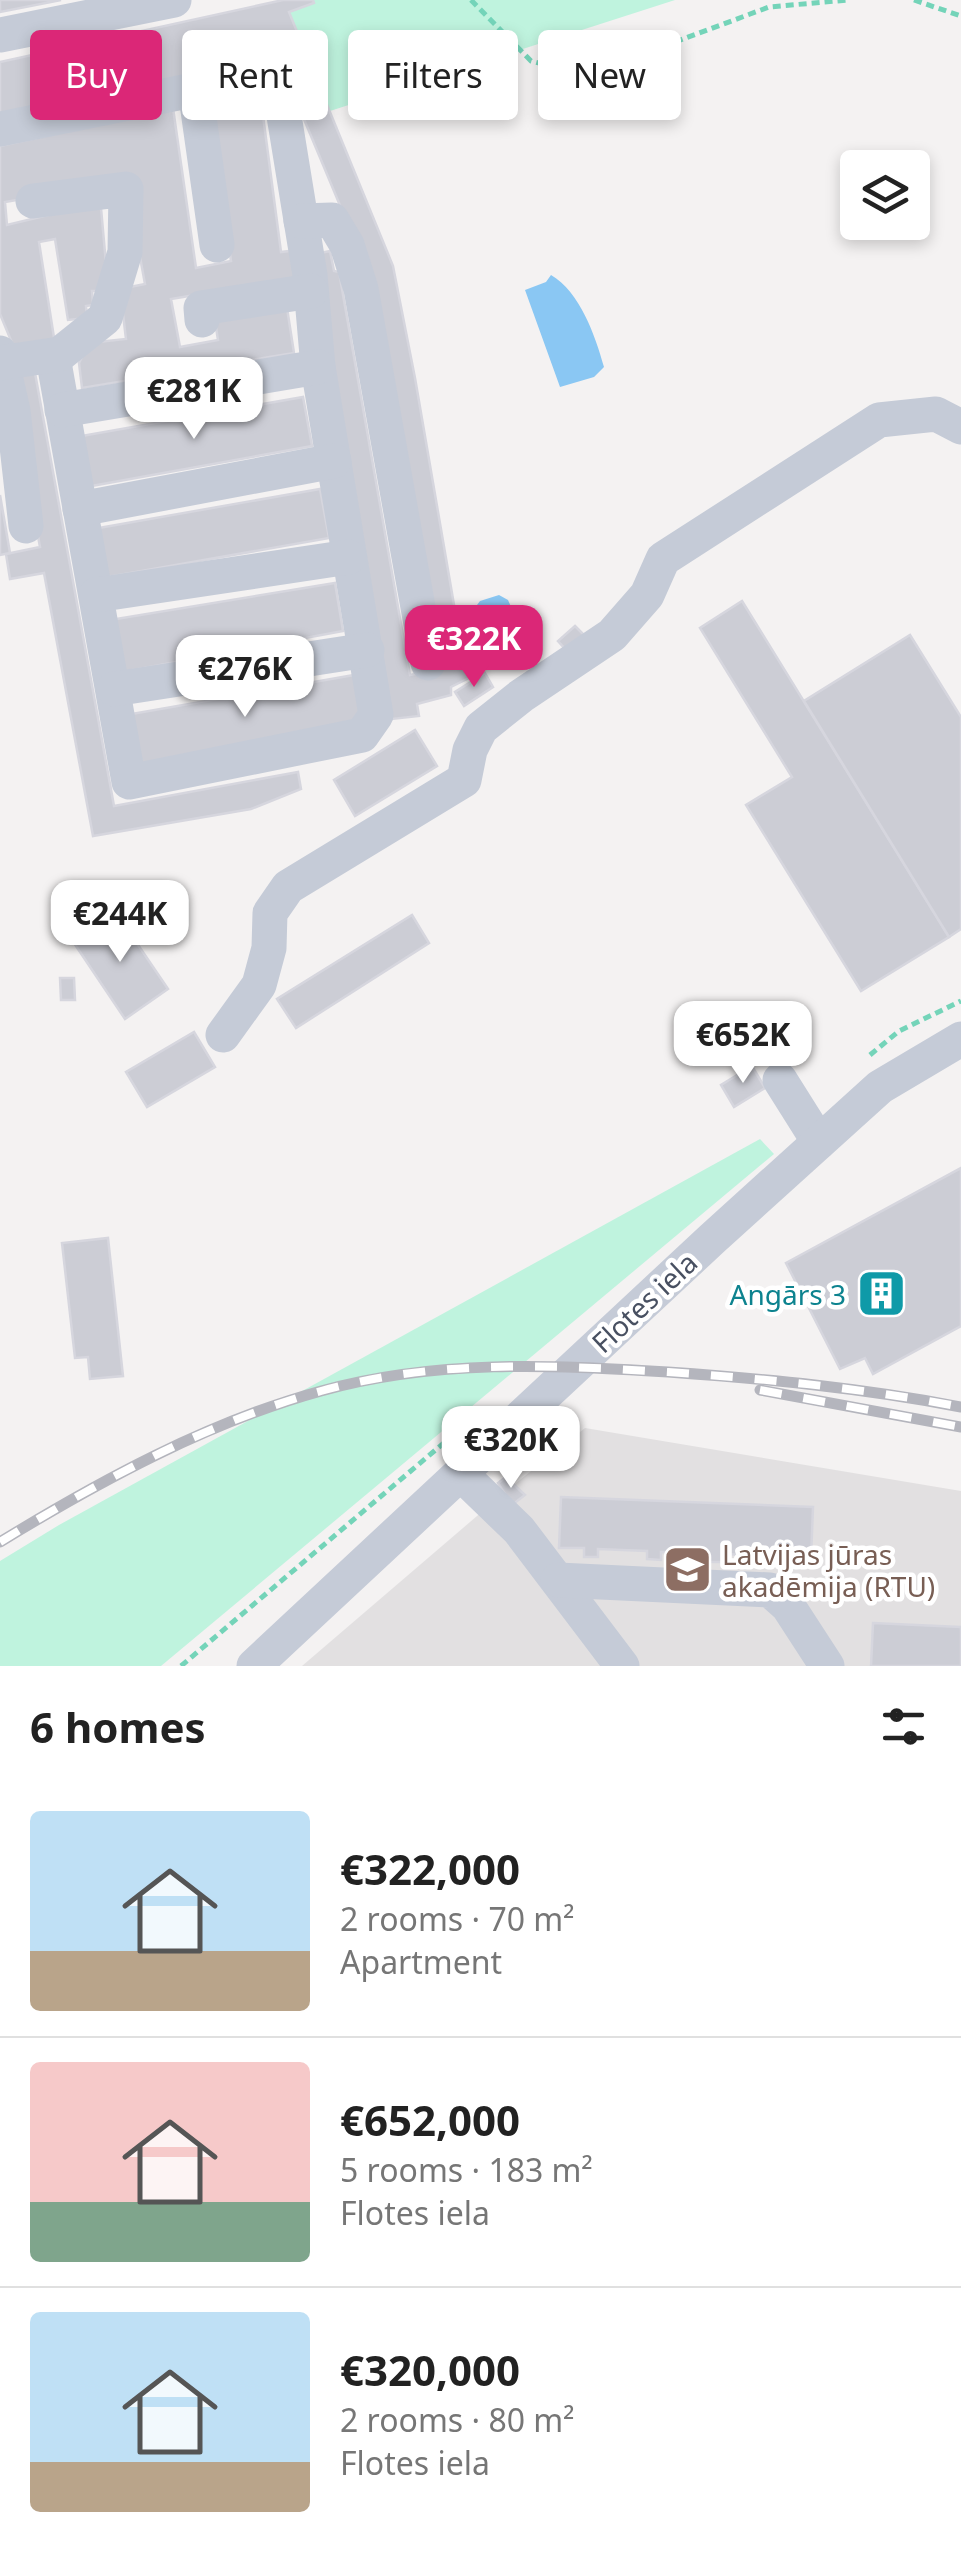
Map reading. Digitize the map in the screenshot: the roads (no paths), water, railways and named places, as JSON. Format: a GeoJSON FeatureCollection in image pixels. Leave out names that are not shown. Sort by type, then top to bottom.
{"type":"FeatureCollection","features":[{"type":"Feature","properties":{"kind":"street"},"geometry":{"type":"LineString","coordinates":[[0,34],[174,0]]}},
{"type":"Feature","properties":{"kind":"street"},"geometry":{"type":"LineString","coordinates":[[0,129],[182,91]]}},
{"type":"Feature","properties":{"kind":"street"},"geometry":{"type":"LineString","coordinates":[[199,120],[218,244]]}},
{"type":"Feature","properties":{"kind":"street"},"geometry":{"type":"LineString","coordinates":[[53,357],[129,782],[362,735],[376,716],[318,367],[311,291],[284,120]]}},
{"type":"Feature","properties":{"kind":"street"},"geometry":{"type":"LineString","coordinates":[[26,526],[13,411],[1,359],[53,357],[106,318],[125,252],[126,189],[32,201]]}},
{"type":"Feature","properties":{"kind":"street"},"geometry":{"type":"LineString","coordinates":[[301,221],[332,220],[347,246],[361,289],[428,663]]}},
{"type":"Feature","properties":{"kind":"street"},"geometry":{"type":"LineString","coordinates":[[202,320],[200,308],[311,291]]}},
{"type":"Feature","properties":{"kind":"street"},"geometry":{"type":"LineString","coordinates":[[62,410],[318,367]]}},
{"type":"Feature","properties":{"kind":"street"},"geometry":{"type":"LineString","coordinates":[[222,1034],[259,985],[269,948],[270,913],[288,888],[464,780],[470,750],[481,728],[520,696],[612,635],[647,595],[664,559],[879,420],[936,414],[961,428]]}},
{"type":"Feature","properties":{"kind":"street"},"geometry":{"type":"LineString","coordinates":[[80,509],[334,461]]}},
{"type":"Feature","properties":{"kind":"street"},"geometry":{"type":"LineString","coordinates":[[96,595],[349,557]]}},
{"type":"Feature","properties":{"kind":"street"},"geometry":{"type":"LineString","coordinates":[[114,689],[367,650]]}},
{"type":"Feature","properties":{"kind":"street","name":"Flotes iela"},"geometry":{"type":"LineString","coordinates":[[254,1666],[880,1087],[961,1039]]}},
{"type":"Feature","properties":{"kind":"street"},"geometry":{"type":"LineString","coordinates":[[780,1080],[819,1142]]}},
{"type":"Feature","properties":{"kind":"street"},"geometry":{"type":"LineString","coordinates":[[461,1474],[519,1530],[622,1666]]}},
{"type":"Feature","properties":{"kind":"street"},"geometry":{"type":"LineString","coordinates":[[558,1580],[770,1590],[788,1606],[826,1666]]}},
{"type":"Feature","properties":{"kind":"water"},"geometry":{"type":"Polygon","coordinates":[[[551,275],[578,303],[604,367],[594,377],[560,387],[525,290],[546,282],[551,275]]]}},
{"type":"Feature","properties":{"kind":"water"},"geometry":{"type":"Polygon","coordinates":[[[499,595],[508,600],[515,616],[497,628],[477,605],[499,595]]]}},
{"type":"Feature","properties":{"kind":"railway"},"geometry":{"type":"LineString","coordinates":[[0,1542],[156,1455],[237,1419],[321,1391],[407,1374],[537,1366],[668,1372],[815,1385],[961,1407]]}},
{"type":"Feature","properties":{"kind":"railway"},"geometry":{"type":"LineString","coordinates":[[760,1390],[961,1427]]}},
{"type":"Feature","properties":{"kind":"place","name":"Angārs 3"},"geometry":{"type":"Point","coordinates":[881,1294]}},
{"type":"Feature","properties":{"kind":"place","name":"Latvijas jūras akadēmija (RTU)"},"geometry":{"type":"Point","coordinates":[687,1570]}}]}
